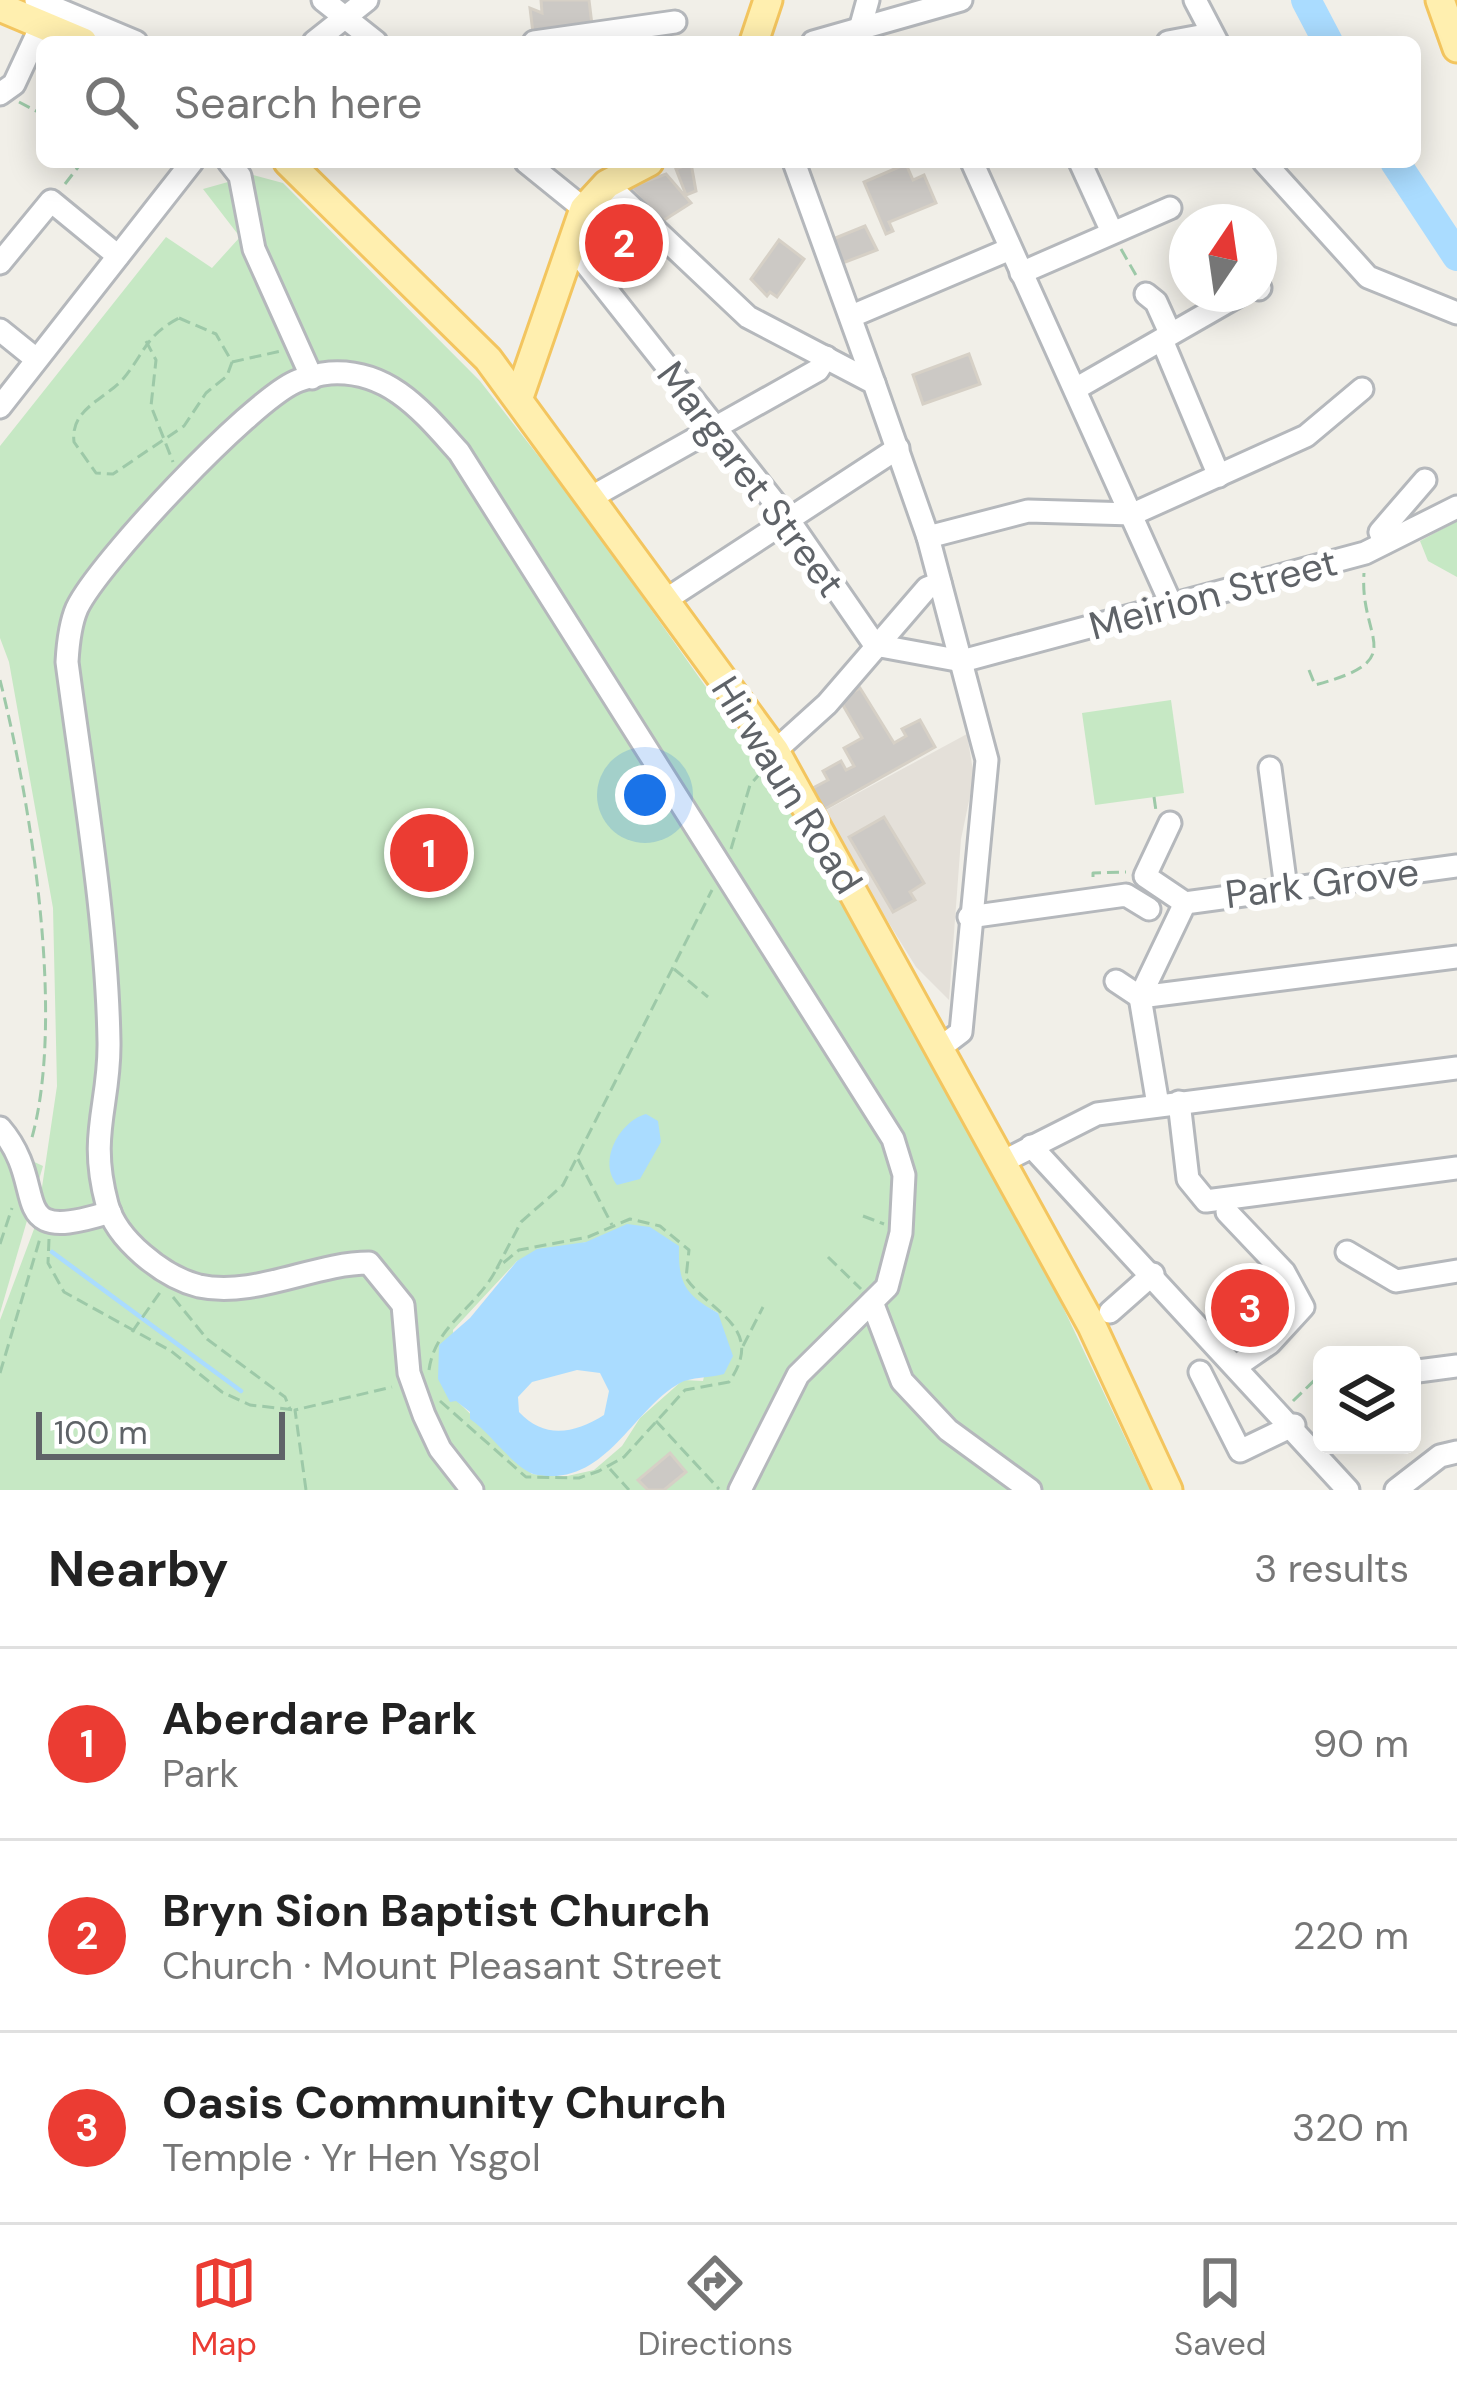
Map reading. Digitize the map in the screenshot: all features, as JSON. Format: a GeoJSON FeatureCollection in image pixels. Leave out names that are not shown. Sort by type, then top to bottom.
{"type":"FeatureCollection","features":[{"type":"Feature","properties":{"kind":"main road"},"geometry":{"type":"LineString","coordinates":[[756,36],[768,0]]}},
{"type":"Feature","properties":{"kind":"main road"},"geometry":{"type":"LineString","coordinates":[[1440,0],[1457,49]]}},
{"type":"Feature","properties":{"kind":"main road"},"geometry":{"type":"LineString","coordinates":[[0,7],[39,12],[74,36]]}},
{"type":"Feature","properties":{"kind":"main road","name":"Hirwaun Road"},"geometry":{"type":"LineString","coordinates":[[294,168],[471,342],[519,397],[777,756],[1093,1325],[1168,1490]]}},
{"type":"Feature","properties":{"kind":"main road"},"geometry":{"type":"LineString","coordinates":[[519,397],[584,209],[607,184],[638,168]]}},
{"type":"Feature","properties":{"kind":"street"},"geometry":{"type":"LineString","coordinates":[[323,0],[369,36]]}},
{"type":"Feature","properties":{"kind":"street"},"geometry":{"type":"LineString","coordinates":[[321,36],[367,0]]}},
{"type":"Feature","properties":{"kind":"street"},"geometry":{"type":"LineString","coordinates":[[860,29],[868,0]]}},
{"type":"Feature","properties":{"kind":"street"},"geometry":{"type":"LineString","coordinates":[[835,36],[961,0]]}},
{"type":"Feature","properties":{"kind":"street"},"geometry":{"type":"LineString","coordinates":[[1195,0],[1213,36]]}},
{"type":"Feature","properties":{"kind":"street"},"geometry":{"type":"LineString","coordinates":[[1,93],[14,84],[39,12],[117,36]]}},
{"type":"Feature","properties":{"kind":"street"},"geometry":{"type":"LineString","coordinates":[[577,36],[676,22]]}},
{"type":"Feature","properties":{"kind":"street"},"geometry":{"type":"LineString","coordinates":[[0,407],[187,168]]}},
{"type":"Feature","properties":{"kind":"street"},"geometry":{"type":"LineString","coordinates":[[234,168],[240,176],[254,249],[312,378]]}},
{"type":"Feature","properties":{"kind":"street"},"geometry":{"type":"LineString","coordinates":[[533,168],[584,209]]}},
{"type":"Feature","properties":{"kind":"street"},"geometry":{"type":"LineString","coordinates":[[796,168],[853,316],[928,537],[988,760],[961,1032],[940,1048]]}},
{"type":"Feature","properties":{"kind":"street"},"geometry":{"type":"LineString","coordinates":[[975,168],[1172,606]]}},
{"type":"Feature","properties":{"kind":"street"},"geometry":{"type":"LineString","coordinates":[[1083,168],[1112,232]]}},
{"type":"Feature","properties":{"kind":"street"},"geometry":{"type":"LineString","coordinates":[[1269,168],[1368,277],[1457,314]]}},
{"type":"Feature","properties":{"kind":"street"},"geometry":{"type":"LineString","coordinates":[[607,184],[748,317],[874,383]]}},
{"type":"Feature","properties":{"kind":"street"},"geometry":{"type":"LineString","coordinates":[[0,263],[51,201],[118,256]]}},
{"type":"Feature","properties":{"kind":"street"},"geometry":{"type":"LineString","coordinates":[[1021,273],[1169,208]]}},
{"type":"Feature","properties":{"kind":"street","name":"Margaret Street"},"geometry":{"type":"LineString","coordinates":[[571,244],[790,522],[880,646]]}},
{"type":"Feature","properties":{"kind":"street"},"geometry":{"type":"LineString","coordinates":[[853,316],[1010,249]]}},
{"type":"Feature","properties":{"kind":"street"},"geometry":{"type":"LineString","coordinates":[[1146,294],[1156,302],[1219,476]]}},
{"type":"Feature","properties":{"kind":"street"},"geometry":{"type":"LineString","coordinates":[[1077,388],[1209,312]]}},
{"type":"Feature","properties":{"kind":"street"},"geometry":{"type":"LineString","coordinates":[[0,330],[36,359]]}},
{"type":"Feature","properties":{"kind":"street"},"geometry":{"type":"LineString","coordinates":[[590,498],[818,370],[826,357]]}},
{"type":"Feature","properties":{"kind":"street"},"geometry":{"type":"LineString","coordinates":[[472,1490],[440,1449],[403,1304],[369,1263],[341,1263],[247,1286],[199,1286],[154,1264],[110,1212],[95,1138],[108,1027],[69,641],[75,612],[92,584],[270,399],[312,378],[344,374],[388,384],[415,403],[459,452],[893,1139],[904,1175],[901,1233],[887,1287],[798,1375],[740,1490]]}},
{"type":"Feature","properties":{"kind":"street"},"geometry":{"type":"LineString","coordinates":[[928,537],[1028,511],[1133,514],[1306,436],[1362,389]]}},
{"type":"Feature","properties":{"kind":"street"},"geometry":{"type":"LineString","coordinates":[[667,599],[898,448]]}},
{"type":"Feature","properties":{"kind":"street"},"geometry":{"type":"LineString","coordinates":[[1375,548],[1380,532],[1425,480]]}},
{"type":"Feature","properties":{"kind":"street","name":"Meirion Street"},"geometry":{"type":"LineString","coordinates":[[962,661],[1375,548],[1457,507]]}},
{"type":"Feature","properties":{"kind":"street"},"geometry":{"type":"LineString","coordinates":[[777,756],[920,596],[940,583]]}},
{"type":"Feature","properties":{"kind":"street"},"geometry":{"type":"LineString","coordinates":[[880,646],[962,661]]}},
{"type":"Feature","properties":{"kind":"street"},"geometry":{"type":"LineString","coordinates":[[1270,768],[1286,888]]}},
{"type":"Feature","properties":{"kind":"street"},"geometry":{"type":"LineString","coordinates":[[1170,823],[1145,876],[1185,903]]}},
{"type":"Feature","properties":{"kind":"street","name":"Park Grove"},"geometry":{"type":"LineString","coordinates":[[1140,997],[1185,903],[1457,866]]}},
{"type":"Feature","properties":{"kind":"street"},"geometry":{"type":"LineString","coordinates":[[969,917],[1126,896],[1148,909]]}},
{"type":"Feature","properties":{"kind":"street"},"geometry":{"type":"LineString","coordinates":[[1116,981],[1140,997],[1457,957]]}},
{"type":"Feature","properties":{"kind":"street"},"geometry":{"type":"LineString","coordinates":[[1140,997],[1188,1179],[1199,1196],[1214,1202],[1457,1168]]}},
{"type":"Feature","properties":{"kind":"street"},"geometry":{"type":"LineString","coordinates":[[1004,1161],[1097,1114],[1457,1068]]}},
{"type":"Feature","properties":{"kind":"street"},"geometry":{"type":"LineString","coordinates":[[0,1128],[17,1148],[26,1210],[48,1223],[65,1225],[110,1212]]}},
{"type":"Feature","properties":{"kind":"street"},"geometry":{"type":"LineString","coordinates":[[1030,1146],[1238,1365],[1348,1490]]}},
{"type":"Feature","properties":{"kind":"street"},"geometry":{"type":"LineString","coordinates":[[1227,1212],[1283,1272],[1303,1307],[1270,1343],[1238,1365]]}},
{"type":"Feature","properties":{"kind":"street"},"geometry":{"type":"LineString","coordinates":[[1347,1252],[1396,1281],[1457,1271]]}},
{"type":"Feature","properties":{"kind":"street"},"geometry":{"type":"LineString","coordinates":[[1110,1312],[1153,1274]]}},
{"type":"Feature","properties":{"kind":"street"},"geometry":{"type":"LineString","coordinates":[[873,1301],[902,1382],[949,1430],[1030,1490]]}},
{"type":"Feature","properties":{"kind":"street"},"geometry":{"type":"LineString","coordinates":[[1421,1371],[1457,1366]]}},
{"type":"Feature","properties":{"kind":"street"},"geometry":{"type":"LineString","coordinates":[[1200,1372],[1240,1451],[1287,1419]]}},
{"type":"Feature","properties":{"kind":"street"},"geometry":{"type":"LineString","coordinates":[[1396,1490],[1454,1452]]}},
{"type":"Feature","properties":{"kind":"path"},"geometry":{"type":"LineString","coordinates":[[51,201],[77,168]]}},
{"type":"Feature","properties":{"kind":"path"},"geometry":{"type":"LineString","coordinates":[[1112,232],[1146,294]]}},
{"type":"Feature","properties":{"kind":"path"},"geometry":{"type":"LineString","coordinates":[[179,318],[191,320],[216,334],[232,362],[227,376],[206,393],[184,426],[106,475],[87,465],[74,442],[77,418],[123,378],[146,341],[179,318]]}},
{"type":"Feature","properties":{"kind":"path"},"geometry":{"type":"LineString","coordinates":[[146,341],[156,360],[151,406],[182,486]]}},
{"type":"Feature","properties":{"kind":"path"},"geometry":{"type":"LineString","coordinates":[[232,362],[301,346]]}},
{"type":"Feature","properties":{"kind":"path"},"geometry":{"type":"LineString","coordinates":[[1309,670],[1316,685],[1362,670],[1372,656],[1376,634],[1362,603],[1375,548]]}},
{"type":"Feature","properties":{"kind":"path"},"geometry":{"type":"LineString","coordinates":[[0,680],[34,876],[43,988],[41,1100],[0,1244]]}},
{"type":"Feature","properties":{"kind":"path"},"geometry":{"type":"LineString","coordinates":[[420,1380],[437,1337],[477,1300],[521,1222],[563,1185],[723,868],[750,785],[777,756]]}},
{"type":"Feature","properties":{"kind":"path"},"geometry":{"type":"LineString","coordinates":[[672,968],[708,997]]}},
{"type":"Feature","properties":{"kind":"path"},"geometry":{"type":"LineString","coordinates":[[577,1157],[612,1226]]}},
{"type":"Feature","properties":{"kind":"path"},"geometry":{"type":"LineString","coordinates":[[497,1268],[519,1250],[588,1238],[630,1219],[660,1226],[689,1250],[686,1278],[698,1294],[722,1306],[742,1348]]}},
{"type":"Feature","properties":{"kind":"path"},"geometry":{"type":"LineString","coordinates":[[48,1223],[48,1263],[64,1292],[170,1351],[222,1392],[250,1405],[293,1410],[420,1380]]}},
{"type":"Feature","properties":{"kind":"path"},"geometry":{"type":"LineString","coordinates":[[0,1373],[48,1223]]}},
{"type":"Feature","properties":{"kind":"path"},"geometry":{"type":"LineString","coordinates":[[828,1257],[873,1301]]}},
{"type":"Feature","properties":{"kind":"path"},"geometry":{"type":"LineString","coordinates":[[131,1333],[166,1285],[207,1339],[285,1397],[293,1410],[306,1490]]}},
{"type":"Feature","properties":{"kind":"path"},"geometry":{"type":"LineString","coordinates":[[420,1380],[526,1478],[579,1478],[624,1457],[686,1390],[729,1382],[763,1307]]}},
{"type":"Feature","properties":{"kind":"path"},"geometry":{"type":"LineString","coordinates":[[1287,1419],[1313,1385]]}},
{"type":"Feature","properties":{"kind":"path"},"geometry":{"type":"LineString","coordinates":[[655,1420],[720,1490]]}},
{"type":"Feature","properties":{"kind":"path"},"geometry":{"type":"LineString","coordinates":[[608,1466],[628,1490]]}},
{"type":"Feature","properties":{"kind":"path"},"geometry":{"type":"LineString","coordinates":[[556,1478],[556,1490]]}},
{"type":"Feature","properties":{"kind":"shaded area"},"geometry":{"type":"Polygon","coordinates":[[[967,734],[974,777],[961,839],[949,1000],[916,967],[821,813],[967,734]]]}},
{"type":"Feature","properties":{"kind":"green space"},"geometry":{"type":"Polygon","coordinates":[[[253,175],[283,183],[480,381],[579,508],[784,797],[1060,1301],[1150,1490],[0,1490],[0,1320],[37,1221],[57,1086],[53,908],[9,662],[0,638],[0,446],[166,237],[212,268],[240,237],[203,189],[253,175]],[[586,1242],[517,1261],[453,1330],[456,1400],[532,1474],[563,1477],[594,1470],[622,1446],[640,1418],[683,1380],[703,1381],[718,1313],[693,1300],[678,1281],[586,1242]]]}},
{"type":"Feature","properties":{"kind":"green space"},"geometry":{"type":"Polygon","coordinates":[[[1457,521],[1457,577],[1428,561],[1420,541],[1457,521]]]}},
{"type":"Feature","properties":{"kind":"green space"},"geometry":{"type":"Polygon","coordinates":[[[1171,700],[1184,793],[1095,805],[1082,713],[1171,700]]]}},
{"type":"Feature","properties":{"kind":"green space"},"geometry":{"type":"Polygon","coordinates":[[[0,1146],[43,1166],[0,1313],[0,1146]]]}},
{"type":"Feature","properties":{"kind":"water"},"geometry":{"type":"Polygon","coordinates":[[[646,1114],[658,1121],[661,1142],[640,1179],[617,1185],[609,1165],[614,1143],[628,1125],[646,1114]]]}},
{"type":"Feature","properties":{"kind":"water"},"geometry":{"type":"Polygon","coordinates":[[[627,1224],[650,1227],[679,1246],[686,1287],[718,1313],[733,1356],[724,1374],[684,1381],[663,1395],[598,1459],[558,1476],[533,1474],[470,1419],[470,1412],[450,1402],[438,1379],[439,1345],[470,1318],[517,1261],[537,1249],[586,1242],[627,1224]],[[577,1370],[532,1382],[518,1397],[519,1412],[549,1430],[571,1430],[593,1421],[604,1415],[609,1391],[600,1373],[577,1370]]]}},
{"type":"Feature","properties":{"kind":"building"},"geometry":{"type":"Polygon","coordinates":[[[541,0],[589,0],[592,25],[533,33],[530,8],[542,13],[541,0]]]}},
{"type":"Feature","properties":{"kind":"building"},"geometry":{"type":"Polygon","coordinates":[[[692,168],[696,191],[686,195],[676,169],[692,168]]]}},
{"type":"Feature","properties":{"kind":"building"},"geometry":{"type":"Polygon","coordinates":[[[908,168],[913,180],[924,175],[936,203],[889,222],[893,231],[886,234],[864,182],[908,168]]]}},
{"type":"Feature","properties":{"kind":"building"},"geometry":{"type":"Polygon","coordinates":[[[666,174],[691,203],[661,222],[630,187],[666,174]]]}},
{"type":"Feature","properties":{"kind":"building"},"geometry":{"type":"Polygon","coordinates":[[[613,208],[662,254],[647,269],[638,273],[621,252],[615,258],[589,234],[613,208]]]}},
{"type":"Feature","properties":{"kind":"building"},"geometry":{"type":"Polygon","coordinates":[[[865,226],[877,250],[840,264],[833,239],[865,226]]]}},
{"type":"Feature","properties":{"kind":"building"},"geometry":{"type":"Polygon","coordinates":[[[779,240],[804,259],[777,297],[770,292],[767,296],[751,279],[779,240]]]}},
{"type":"Feature","properties":{"kind":"building"},"geometry":{"type":"Polygon","coordinates":[[[969,354],[980,384],[923,404],[913,375],[969,354]]]}},
{"type":"Feature","properties":{"kind":"building"},"geometry":{"type":"Polygon","coordinates":[[[860,688],[894,743],[906,736],[902,729],[920,720],[935,747],[823,810],[811,789],[828,780],[823,771],[841,761],[846,770],[854,766],[844,748],[862,738],[840,700],[860,688]]]}},
{"type":"Feature","properties":{"kind":"building"},"geometry":{"type":"Polygon","coordinates":[[[884,817],[924,883],[910,892],[915,900],[893,912],[849,837],[884,817]]]}},
{"type":"Feature","properties":{"kind":"building"},"geometry":{"type":"Polygon","coordinates":[[[1257,1269],[1289,1315],[1252,1348],[1213,1302],[1249,1270],[1257,1269]]]}},
{"type":"Feature","properties":{"kind":"building"},"geometry":{"type":"Polygon","coordinates":[[[670,1453],[686,1472],[664,1490],[648,1490],[638,1480],[670,1453]]]}},
{"type":"Feature","properties":{"kind":"waterway"},"geometry":{"type":"LineString","coordinates":[[1306,0],[1325,36]]}},
{"type":"Feature","properties":{"kind":"waterway"},"geometry":{"type":"LineString","coordinates":[[1399,168],[1457,256]]}},
{"type":"Feature","properties":{"kind":"waterway"},"geometry":{"type":"LineString","coordinates":[[52,1252],[241,1391]]}},
{"type":"Feature","properties":{"kind":"place","name":"Bryn Sion Baptist Church"},"geometry":{"type":"Point","coordinates":[624,243]}},
{"type":"Feature","properties":{"kind":"place","name":"Aberdare Park"},"geometry":{"type":"Point","coordinates":[429,853]}},
{"type":"Feature","properties":{"kind":"place","name":"Oasis Community Church"},"geometry":{"type":"Point","coordinates":[1250,1308]}}]}
